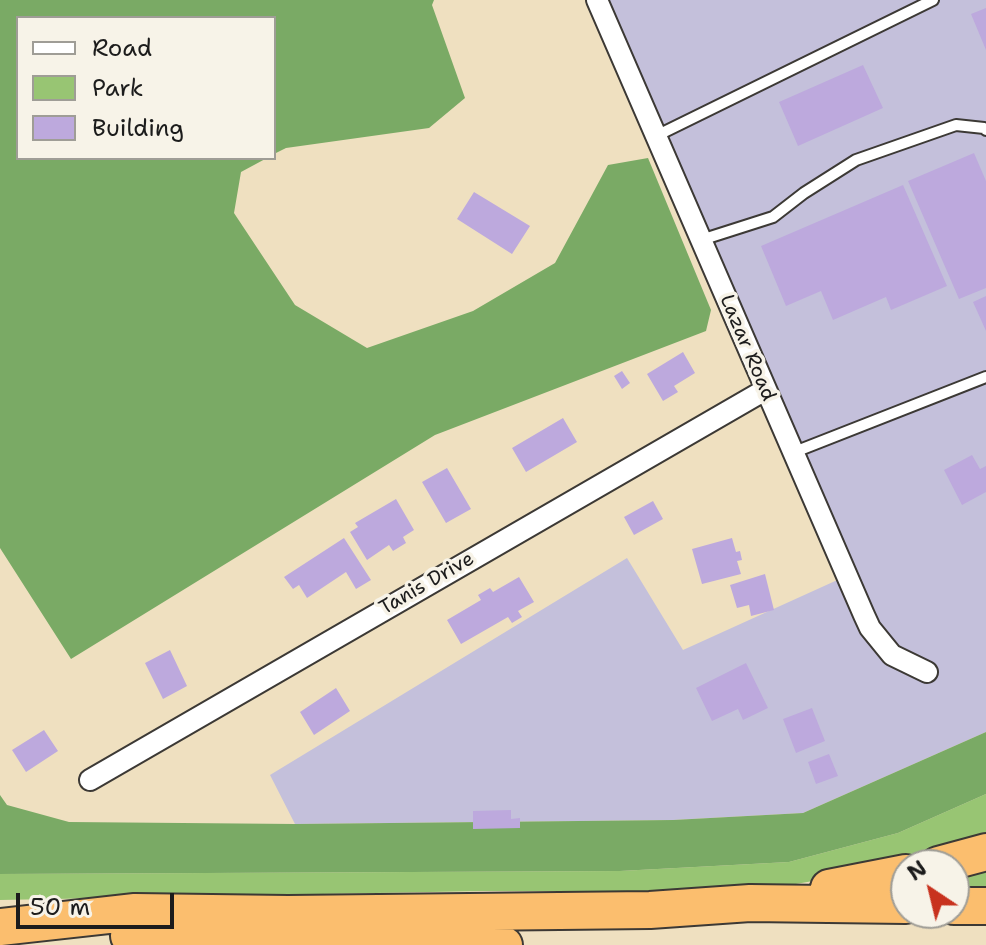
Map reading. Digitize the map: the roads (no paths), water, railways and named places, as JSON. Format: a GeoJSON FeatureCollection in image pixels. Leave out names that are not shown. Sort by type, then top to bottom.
{"type":"FeatureCollection","features":[{"type":"Feature","properties":{"kind":"highway"},"geometry":{"type":"LineString","coordinates":[[750,903],[890,876]]}},
{"type":"Feature","properties":{"kind":"highway"},"geometry":{"type":"LineString","coordinates":[[0,927],[135,912],[288,914],[650,910],[750,903],[890,905]]}},
{"type":"Feature","properties":{"kind":"highway"},"geometry":{"type":"LineString","coordinates":[[0,937],[146,936],[275,944],[504,945]]}},
{"type":"Feature","properties":{"kind":"street","name":"Lazar Road"},"geometry":{"type":"LineString","coordinates":[[597,0],[870,628],[892,655],[927,672]]}},
{"type":"Feature","properties":{"kind":"street","name":"Tanis Drive"},"geometry":{"type":"LineString","coordinates":[[90,780],[765,390]]}},
{"type":"Feature","properties":{"kind":"lane"},"geometry":{"type":"LineString","coordinates":[[656,136],[933,0]]}},
{"type":"Feature","properties":{"kind":"lane"},"geometry":{"type":"LineString","coordinates":[[701,240],[773,217],[856,160],[956,125],[986,130]]}},
{"type":"Feature","properties":{"kind":"lane"},"geometry":{"type":"LineString","coordinates":[[792,453],[986,377]]}}]}
